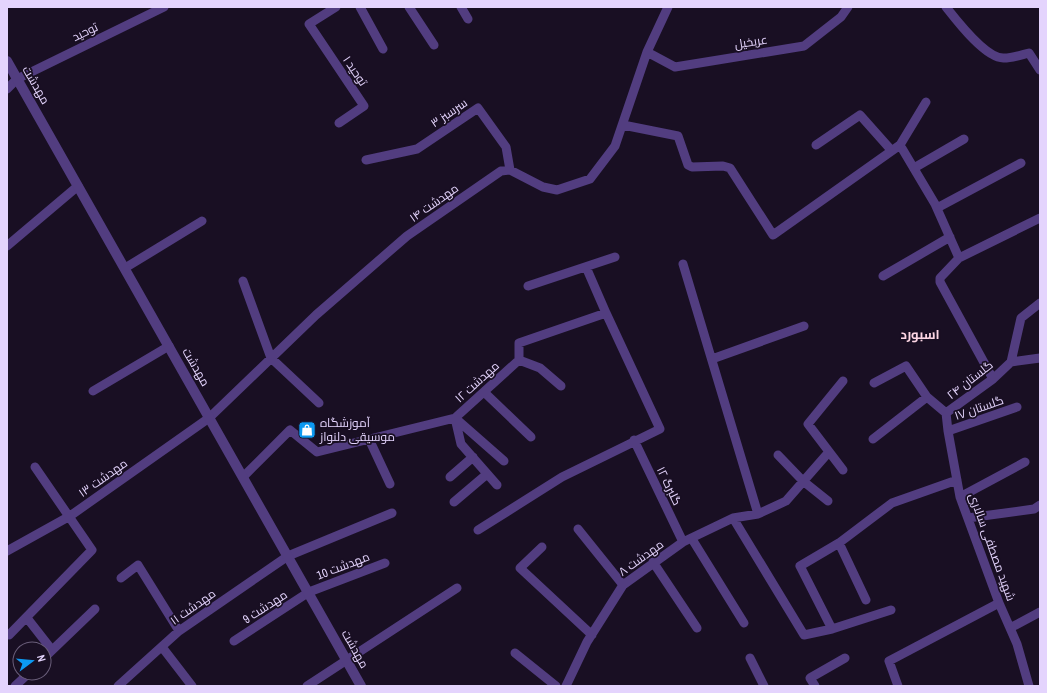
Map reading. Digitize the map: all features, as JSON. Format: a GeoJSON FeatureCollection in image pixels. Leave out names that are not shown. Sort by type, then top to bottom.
{"type":"FeatureCollection","features":[{"type":"Feature","properties":{"kind":"street","name":"توحید"},"geometry":{"type":"LineString","coordinates":[[7,89],[17,79],[164,7]]}},
{"type":"Feature","properties":{"kind":"street"},"geometry":{"type":"LineString","coordinates":[[360,7],[383,49]]}},
{"type":"Feature","properties":{"kind":"street"},"geometry":{"type":"LineString","coordinates":[[409,7],[434,45]]}},
{"type":"Feature","properties":{"kind":"street"},"geometry":{"type":"LineString","coordinates":[[461,7],[468,19]]}},
{"type":"Feature","properties":{"kind":"street"},"geometry":{"type":"LineString","coordinates":[[510,170],[543,187],[557,190],[590,179],[615,146],[647,52],[668,7]]}},
{"type":"Feature","properties":{"kind":"street","name":"عربخیل"},"geometry":{"type":"LineString","coordinates":[[647,52],[675,67],[804,46],[841,17],[848,7]]}},
{"type":"Feature","properties":{"kind":"street"},"geometry":{"type":"LineString","coordinates":[[946,7],[956,20],[989,54],[1003,59],[1029,53],[1040,70]]}},
{"type":"Feature","properties":{"kind":"street","name":"توحید ۱"},"geometry":{"type":"LineString","coordinates":[[330,9],[308,24],[364,106],[339,123]]}},
{"type":"Feature","properties":{"kind":"street","name":"مهدشت"},"geometry":{"type":"LineString","coordinates":[[7,61],[361,686]]}},
{"type":"Feature","properties":{"kind":"street"},"geometry":{"type":"LineString","coordinates":[[623,125],[678,136],[688,166],[723,166],[730,168],[772,235],[900,145],[926,102]]}},
{"type":"Feature","properties":{"kind":"street","name":"سرسبز ۳"},"geometry":{"type":"LineString","coordinates":[[366,160],[417,149],[478,108],[506,147],[510,170]]}},
{"type":"Feature","properties":{"kind":"street"},"geometry":{"type":"LineString","coordinates":[[816,145],[860,115],[892,151]]}},
{"type":"Feature","properties":{"kind":"street"},"geometry":{"type":"LineString","coordinates":[[914,168],[964,140]]}},
{"type":"Feature","properties":{"kind":"street"},"geometry":{"type":"LineString","coordinates":[[900,145],[937,208],[959,258]]}},
{"type":"Feature","properties":{"kind":"street"},"geometry":{"type":"LineString","coordinates":[[937,208],[1021,163]]}},
{"type":"Feature","properties":{"kind":"street","name":"مهدشت ۱۴"},"geometry":{"type":"LineString","coordinates":[[210,418],[316,315],[407,236],[501,171],[510,170]]}},
{"type":"Feature","properties":{"kind":"street"},"geometry":{"type":"LineString","coordinates":[[7,246],[78,186]]}},
{"type":"Feature","properties":{"kind":"street"},"geometry":{"type":"LineString","coordinates":[[993,379],[939,280],[959,258],[1040,218]]}},
{"type":"Feature","properties":{"kind":"street"},"geometry":{"type":"LineString","coordinates":[[125,268],[202,221]]}},
{"type":"Feature","properties":{"kind":"street"},"geometry":{"type":"LineString","coordinates":[[883,276],[950,237]]}},
{"type":"Feature","properties":{"kind":"street"},"geometry":{"type":"LineString","coordinates":[[528,286],[615,257]]}},
{"type":"Feature","properties":{"kind":"street"},"geometry":{"type":"LineString","coordinates":[[683,264],[758,514]]}},
{"type":"Feature","properties":{"kind":"street"},"geometry":{"type":"LineString","coordinates":[[478,530],[562,477],[634,440],[660,429],[586,267]]}},
{"type":"Feature","properties":{"kind":"street"},"geometry":{"type":"LineString","coordinates":[[243,281],[271,358],[319,403]]}},
{"type":"Feature","properties":{"kind":"street","name":"گلستان ۲۴"},"geometry":{"type":"LineString","coordinates":[[946,413],[993,379],[1011,362],[1021,318],[1040,303]]}},
{"type":"Feature","properties":{"kind":"street"},"geometry":{"type":"LineString","coordinates":[[560,386],[540,368],[519,360],[519,343],[606,313]]}},
{"type":"Feature","properties":{"kind":"street"},"geometry":{"type":"LineString","coordinates":[[712,359],[804,326]]}},
{"type":"Feature","properties":{"kind":"street"},"geometry":{"type":"LineString","coordinates":[[93,391],[169,346]]}},
{"type":"Feature","properties":{"kind":"street"},"geometry":{"type":"LineString","coordinates":[[1011,362],[1040,358]]}},
{"type":"Feature","properties":{"kind":"street","name":"مهدشت ۱۲"},"geometry":{"type":"LineString","coordinates":[[243,477],[290,430],[317,452],[455,418],[519,360]]}},
{"type":"Feature","properties":{"kind":"street"},"geometry":{"type":"LineString","coordinates":[[874,383],[906,366],[927,397],[946,413]]}},
{"type":"Feature","properties":{"kind":"street"},"geometry":{"type":"LineString","coordinates":[[843,381],[808,424],[828,453],[843,470]]}},
{"type":"Feature","properties":{"kind":"street"},"geometry":{"type":"LineString","coordinates":[[484,392],[531,437]]}},
{"type":"Feature","properties":{"kind":"street"},"geometry":{"type":"LineString","coordinates":[[872,439],[927,397]]}},
{"type":"Feature","properties":{"kind":"street","name":"گلستان ۱۷"},"geometry":{"type":"LineString","coordinates":[[948,431],[1017,407]]}},
{"type":"Feature","properties":{"kind":"street","name":"شهید مصطفی سالاری"},"geometry":{"type":"LineString","coordinates":[[946,413],[960,497],[999,604],[1017,644],[1029,686]]}},
{"type":"Feature","properties":{"kind":"street","name":"مهدشت ۱۳"},"geometry":{"type":"LineString","coordinates":[[7,551],[70,516],[210,418]]}},
{"type":"Feature","properties":{"kind":"street"},"geometry":{"type":"LineString","coordinates":[[455,418],[461,444],[497,485]]}},
{"type":"Feature","properties":{"kind":"street"},"geometry":{"type":"LineString","coordinates":[[455,418],[504,461]]}},
{"type":"Feature","properties":{"kind":"street"},"geometry":{"type":"LineString","coordinates":[[369,439],[390,484]]}},
{"type":"Feature","properties":{"kind":"street","name":"گلبرگ ١٢"},"geometry":{"type":"LineString","coordinates":[[634,440],[688,540],[744,623]]}},
{"type":"Feature","properties":{"kind":"street","name":"مهدشت ۸"},"geometry":{"type":"LineString","coordinates":[[566,686],[592,635],[623,585],[653,562],[688,540],[733,518],[758,514],[786,501],[828,453]]}},
{"type":"Feature","properties":{"kind":"street"},"geometry":{"type":"LineString","coordinates":[[778,455],[803,481],[828,501]]}},
{"type":"Feature","properties":{"kind":"street"},"geometry":{"type":"LineString","coordinates":[[450,477],[473,457]]}},
{"type":"Feature","properties":{"kind":"street"},"geometry":{"type":"LineString","coordinates":[[960,497],[1025,462]]}},
{"type":"Feature","properties":{"kind":"street"},"geometry":{"type":"LineString","coordinates":[[9,635],[92,550],[35,467]]}},
{"type":"Feature","properties":{"kind":"street"},"geometry":{"type":"LineString","coordinates":[[454,502],[487,474]]}},
{"type":"Feature","properties":{"kind":"street"},"geometry":{"type":"LineString","coordinates":[[832,629],[800,566],[839,543],[892,504],[957,480]]}},
{"type":"Feature","properties":{"kind":"street"},"geometry":{"type":"LineString","coordinates":[[968,518],[1034,509],[1040,505]]}},
{"type":"Feature","properties":{"kind":"street","name":"مهدشت ۱۱"},"geometry":{"type":"LineString","coordinates":[[123,685],[179,631],[288,556],[392,513]]}},
{"type":"Feature","properties":{"kind":"street"},"geometry":{"type":"LineString","coordinates":[[733,518],[804,635],[832,629],[891,610]]}},
{"type":"Feature","properties":{"kind":"street"},"geometry":{"type":"LineString","coordinates":[[578,530],[623,585]]}},
{"type":"Feature","properties":{"kind":"street"},"geometry":{"type":"LineString","coordinates":[[839,543],[866,600]]}},
{"type":"Feature","properties":{"kind":"street"},"geometry":{"type":"LineString","coordinates":[[542,547],[520,568],[592,635]]}},
{"type":"Feature","properties":{"kind":"street","name":"مهدشت 10"},"geometry":{"type":"LineString","coordinates":[[309,592],[385,562]]}},
{"type":"Feature","properties":{"kind":"street"},"geometry":{"type":"LineString","coordinates":[[653,562],[697,628]]}},
{"type":"Feature","properties":{"kind":"street"},"geometry":{"type":"LineString","coordinates":[[121,578],[138,566],[179,631]]}},
{"type":"Feature","properties":{"kind":"street"},"geometry":{"type":"LineString","coordinates":[[307,686],[457,588]]}},
{"type":"Feature","properties":{"kind":"street","name":"مهدشت 9"},"geometry":{"type":"LineString","coordinates":[[234,641],[309,592]]}},
{"type":"Feature","properties":{"kind":"street"},"geometry":{"type":"LineString","coordinates":[[898,686],[888,661],[999,604]]}},
{"type":"Feature","properties":{"kind":"street"},"geometry":{"type":"LineString","coordinates":[[52,650],[95,609]]}},
{"type":"Feature","properties":{"kind":"street"},"geometry":{"type":"LineString","coordinates":[[1010,628],[1040,612]]}},
{"type":"Feature","properties":{"kind":"street"},"geometry":{"type":"LineString","coordinates":[[27,618],[45,641]]}},
{"type":"Feature","properties":{"kind":"street"},"geometry":{"type":"LineString","coordinates":[[162,647],[192,686]]}},
{"type":"Feature","properties":{"kind":"street"},"geometry":{"type":"LineString","coordinates":[[515,653],[556,686]]}},
{"type":"Feature","properties":{"kind":"street"},"geometry":{"type":"LineString","coordinates":[[750,658],[764,686]]}},
{"type":"Feature","properties":{"kind":"street"},"geometry":{"type":"LineString","coordinates":[[814,686],[810,678],[845,658]]}},
{"type":"Feature","properties":{"kind":"place","name":"آموزشگاه موسیقی دلنواز"},"geometry":{"type":"Point","coordinates":[307,430]}},
{"type":"Feature","properties":{"kind":"district","name":"اسبورد"},"geometry":{"type":"Point","coordinates":[920,334]}}]}
